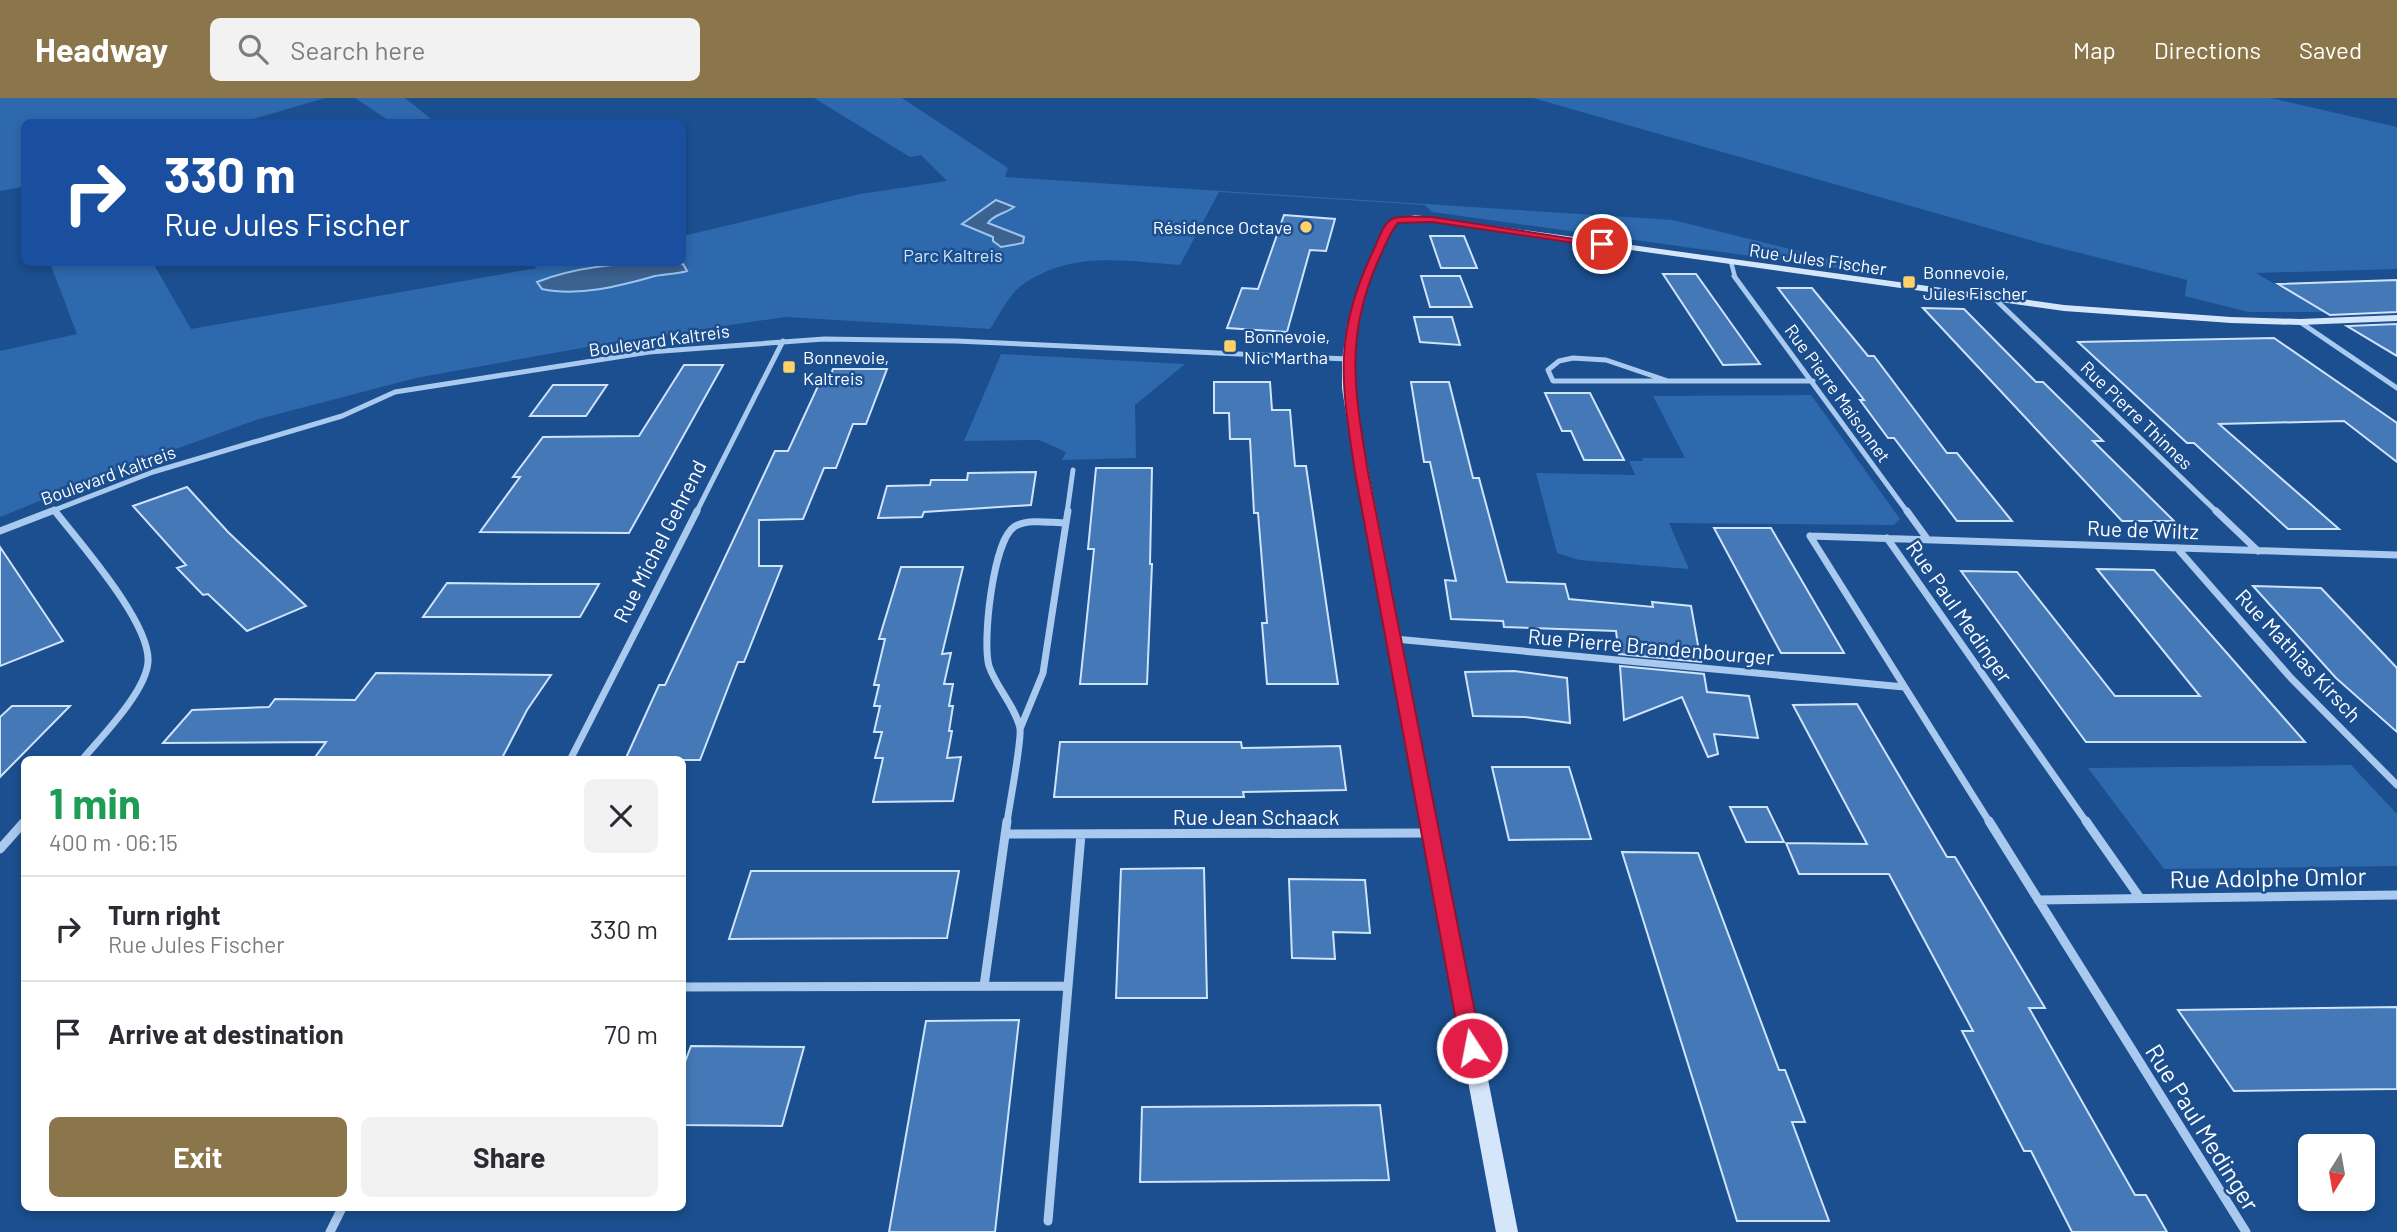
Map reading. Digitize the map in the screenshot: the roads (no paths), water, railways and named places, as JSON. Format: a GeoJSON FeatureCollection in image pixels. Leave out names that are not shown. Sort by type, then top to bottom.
{"type":"FeatureCollection","features":[{"type":"Feature","properties":{"kind":"street","name":"Rue Jules Fischer"},"geometry":{"type":"LineString","coordinates":[[1347,359],[1366,275],[1389,227],[1404,218],[1996,300],[2157,317],[2300,322],[2397,318]]}},
{"type":"Feature","properties":{"kind":"street","name":"Rue Pierre Maisonnet"},"geometry":{"type":"LineString","coordinates":[[1731,262],[1732,273],[1928,540]]}},
{"type":"Feature","properties":{"kind":"street","name":"Rue Pierre Thinnes"},"geometry":{"type":"LineString","coordinates":[[1996,300],[2258,551]]}},
{"type":"Feature","properties":{"kind":"street"},"geometry":{"type":"LineString","coordinates":[[2300,322],[2397,388]]}},
{"type":"Feature","properties":{"kind":"street","name":"Boulevard Kaltreis"},"geometry":{"type":"LineString","coordinates":[[0,531],[153,471],[342,416],[395,392],[478,378],[537,372],[638,353],[783,341],[956,341],[1347,359]]}},
{"type":"Feature","properties":{"kind":"street","name":"Rue Michel Gehrend"},"geometry":{"type":"LineString","coordinates":[[572,756],[783,341]]}},
{"type":"Feature","properties":{"kind":"street"},"geometry":{"type":"LineString","coordinates":[[1668,381],[1612,360],[1567,358],[1555,361],[1548,370],[1553,381],[1813,382]]}},
{"type":"Feature","properties":{"kind":"street"},"geometry":{"type":"LineString","coordinates":[[1347,359],[1348,385],[1361,472],[1507,1232]]}},
{"type":"Feature","properties":{"kind":"street"},"geometry":{"type":"LineString","coordinates":[[984,986],[1020,729],[1043,673],[1073,470]]}},
{"type":"Feature","properties":{"kind":"street"},"geometry":{"type":"LineString","coordinates":[[54,509],[134,617],[145,638],[148,663],[124,710],[85,756]]}},
{"type":"Feature","properties":{"kind":"street"},"geometry":{"type":"LineString","coordinates":[[1020,729],[989,666],[985,642],[999,552],[1006,535],[1014,527],[1027,522],[1066,523]]}},
{"type":"Feature","properties":{"kind":"street","name":"Rue Paul Medinger"},"geometry":{"type":"LineString","coordinates":[[2140,898],[1887,538],[1810,536],[2246,1232]]}},
{"type":"Feature","properties":{"kind":"street","name":"Rue de Wiltz"},"geometry":{"type":"LineString","coordinates":[[1887,538],[2397,555]]}},
{"type":"Feature","properties":{"kind":"street","name":"Rue Mathias Kirsch"},"geometry":{"type":"LineString","coordinates":[[2177,548],[2291,678],[2397,785]]}},
{"type":"Feature","properties":{"kind":"street","name":"Rue Pierre Brandenbourger"},"geometry":{"type":"LineString","coordinates":[[1395,639],[1904,687]]}},
{"type":"Feature","properties":{"kind":"street"},"geometry":{"type":"LineString","coordinates":[[0,849],[21,825]]}},
{"type":"Feature","properties":{"kind":"street","name":"Rue Jean Schaack"},"geometry":{"type":"LineString","coordinates":[[1005,834],[1431,833]]}},
{"type":"Feature","properties":{"kind":"street"},"geometry":{"type":"LineString","coordinates":[[1048,1221],[1081,834]]}},
{"type":"Feature","properties":{"kind":"street","name":"Rue Adolphe Omlor"},"geometry":{"type":"LineString","coordinates":[[2140,898],[2397,895]]}},
{"type":"Feature","properties":{"kind":"street"},"geometry":{"type":"LineString","coordinates":[[2038,900],[2140,898]]}},
{"type":"Feature","properties":{"kind":"street"},"geometry":{"type":"LineString","coordinates":[[686,987],[1068,986]]}},
{"type":"Feature","properties":{"kind":"street"},"geometry":{"type":"LineString","coordinates":[[330,1232],[340,1211]]}},
{"type":"Feature","properties":{"kind":"place","name":"Résidence Octave"},"geometry":{"type":"Point","coordinates":[1306,227]}},
{"type":"Feature","properties":{"kind":"place","name":"Bonnevoie, Jules Fischer"},"geometry":{"type":"Point","coordinates":[1909,282]}},
{"type":"Feature","properties":{"kind":"place","name":"Bonnevoie, Nic Martha"},"geometry":{"type":"Point","coordinates":[1230,346]}},
{"type":"Feature","properties":{"kind":"place","name":"Bonnevoie, Kaltreis"},"geometry":{"type":"Point","coordinates":[789,367]}},
{"type":"Feature","properties":{"kind":"park label","name":"Parc Kaltreis"},"geometry":{"type":"Point","coordinates":[953,255]}}]}
